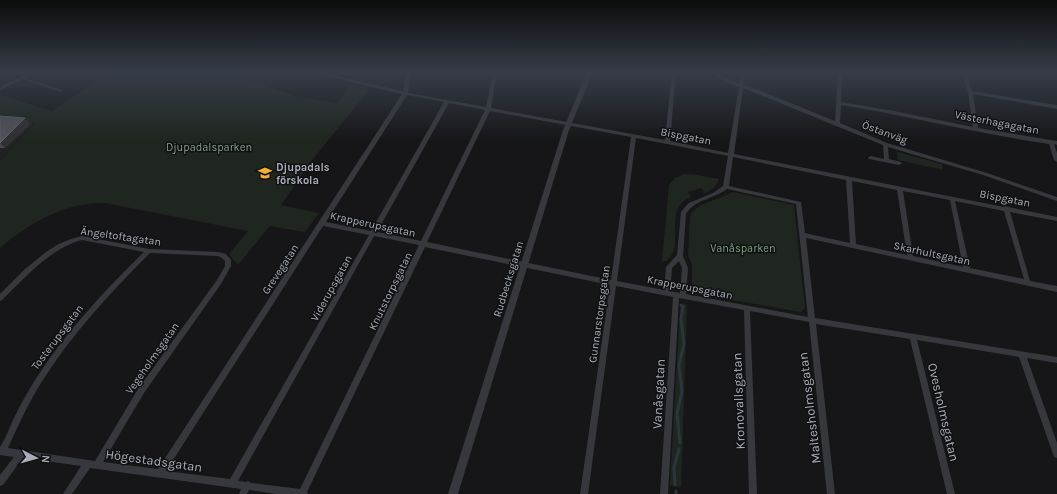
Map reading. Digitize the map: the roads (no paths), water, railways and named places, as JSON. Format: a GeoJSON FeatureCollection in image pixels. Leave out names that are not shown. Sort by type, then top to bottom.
{"type":"FeatureCollection","features":[{"type":"Feature","properties":{"kind":"street","name":"Grevegatan"},"geometry":{"type":"LineString","coordinates":[[160,473],[405,95]]}},
{"type":"Feature","properties":{"kind":"street","name":"Bispgatan"},"geometry":{"type":"LineString","coordinates":[[411,95],[667,142],[1057,219]]}},
{"type":"Feature","properties":{"kind":"street","name":"Knutstorpsgatan"},"geometry":{"type":"LineString","coordinates":[[303,494],[424,245],[488,109],[491,95]]}},
{"type":"Feature","properties":{"kind":"street","name":"Rudbecksgatan"},"geometry":{"type":"LineString","coordinates":[[453,494],[523,265],[568,124],[580,95]]}},
{"type":"Feature","properties":{"kind":"street"},"geometry":{"type":"LineString","coordinates":[[667,142],[672,95]]}},
{"type":"Feature","properties":{"kind":"street"},"geometry":{"type":"LineString","coordinates":[[680,296],[685,268],[680,256],[682,220],[686,208],[691,203],[716,194],[726,187],[740,95]]}},
{"type":"Feature","properties":{"kind":"street","name":"Östanväg"},"geometry":{"type":"LineString","coordinates":[[766,95],[885,144],[985,174],[1057,199]]}},
{"type":"Feature","properties":{"kind":"street"},"geometry":{"type":"LineString","coordinates":[[837,125],[839,95]]}},
{"type":"Feature","properties":{"kind":"street"},"geometry":{"type":"LineString","coordinates":[[970,95],[976,129]]}},
{"type":"Feature","properties":{"kind":"street"},"geometry":{"type":"LineString","coordinates":[[988,95],[1057,107]]}},
{"type":"Feature","properties":{"kind":"street","name":"Viderupsgatan"},"geometry":{"type":"LineString","coordinates":[[232,483],[447,102]]}},
{"type":"Feature","properties":{"kind":"street","name":"Västerhagagatan"},"geometry":{"type":"LineString","coordinates":[[839,103],[890,111],[976,129],[1057,143]]}},
{"type":"Feature","properties":{"kind":"street","name":"Gunnarstorpsgatan"},"geometry":{"type":"LineString","coordinates":[[584,494],[634,136]]}},
{"type":"Feature","properties":{"kind":"street"},"geometry":{"type":"LineString","coordinates":[[1051,142],[1057,160]]}},
{"type":"Feature","properties":{"kind":"street"},"geometry":{"type":"LineString","coordinates":[[885,144],[887,161]]}},
{"type":"Feature","properties":{"kind":"street"},"geometry":{"type":"LineString","coordinates":[[871,158],[899,163]]}},
{"type":"Feature","properties":{"kind":"street"},"geometry":{"type":"LineString","coordinates":[[849,178],[853,246]]}},
{"type":"Feature","properties":{"kind":"street","name":"Maltesholmsgatan"},"geometry":{"type":"LineString","coordinates":[[726,187],[799,203],[831,494]]}},
{"type":"Feature","properties":{"kind":"street"},"geometry":{"type":"LineString","coordinates":[[900,188],[910,258]]}},
{"type":"Feature","properties":{"kind":"street"},"geometry":{"type":"LineString","coordinates":[[952,198],[967,270]]}},
{"type":"Feature","properties":{"kind":"street"},"geometry":{"type":"LineString","coordinates":[[1006,208],[1028,283]]}},
{"type":"Feature","properties":{"kind":"street","name":"Krapperupsgatan"},"geometry":{"type":"LineString","coordinates":[[322,223],[680,296],[811,320],[1057,360]]}},
{"type":"Feature","properties":{"kind":"street","name":"Skarhultsgatan"},"geometry":{"type":"LineString","coordinates":[[802,235],[1057,289]]}},
{"type":"Feature","properties":{"kind":"street","name":"Ängeltoftagatan"},"geometry":{"type":"LineString","coordinates":[[0,298],[55,249],[72,240],[82,238],[149,251],[218,254],[224,256],[228,260],[228,266]]}},
{"type":"Feature","properties":{"kind":"street","name":"Tosterupsgatan"},"geometry":{"type":"LineString","coordinates":[[1,451],[26,402],[52,360],[74,331],[109,290],[149,251]]}},
{"type":"Feature","properties":{"kind":"street"},"geometry":{"type":"LineString","coordinates":[[667,293],[669,267],[680,256]]}},
{"type":"Feature","properties":{"kind":"street","name":"Vegeholmsgatan"},"geometry":{"type":"LineString","coordinates":[[67,494],[93,464],[141,391],[219,282],[228,266]]}},
{"type":"Feature","properties":{"kind":"street","name":"Vanåsgatan"},"geometry":{"type":"LineString","coordinates":[[664,494],[680,296]]}},
{"type":"Feature","properties":{"kind":"street","name":"Kronovallsgatan"},"geometry":{"type":"LineString","coordinates":[[746,308],[753,494]]}},
{"type":"Feature","properties":{"kind":"street","name":"Ovesholmsgatan"},"geometry":{"type":"LineString","coordinates":[[913,336],[951,494]]}},
{"type":"Feature","properties":{"kind":"street"},"geometry":{"type":"LineString","coordinates":[[1022,355],[1057,454]]}},
{"type":"Feature","properties":{"kind":"street","name":"Högestadsgatan"},"geometry":{"type":"LineString","coordinates":[[1,451],[303,494]]}},
{"type":"Feature","properties":{"kind":"street"},"geometry":{"type":"LineString","coordinates":[[0,482],[21,454]]}},
{"type":"Feature","properties":{"kind":"street"},"geometry":{"type":"LineString","coordinates":[[243,494],[248,485]]}},
{"type":"Feature","properties":{"kind":"waterway"},"geometry":{"type":"LineString","coordinates":[[680,443],[677,414],[682,391],[679,365],[684,344],[681,319],[683,307],[681,305]]}},
{"type":"Feature","properties":{"kind":"waterway"},"geometry":{"type":"LineString","coordinates":[[675,485],[674,467],[679,449]]}},
{"type":"Feature","properties":{"kind":"place","name":"Djupadals förskola"},"geometry":{"type":"Point","coordinates":[265,173]}},
{"type":"Feature","properties":{"kind":"park label","name":"Djupadalsparken"},"geometry":{"type":"Point","coordinates":[209,147]}},
{"type":"Feature","properties":{"kind":"park label","name":"Vanåsparken"},"geometry":{"type":"Point","coordinates":[743,248]}}]}
